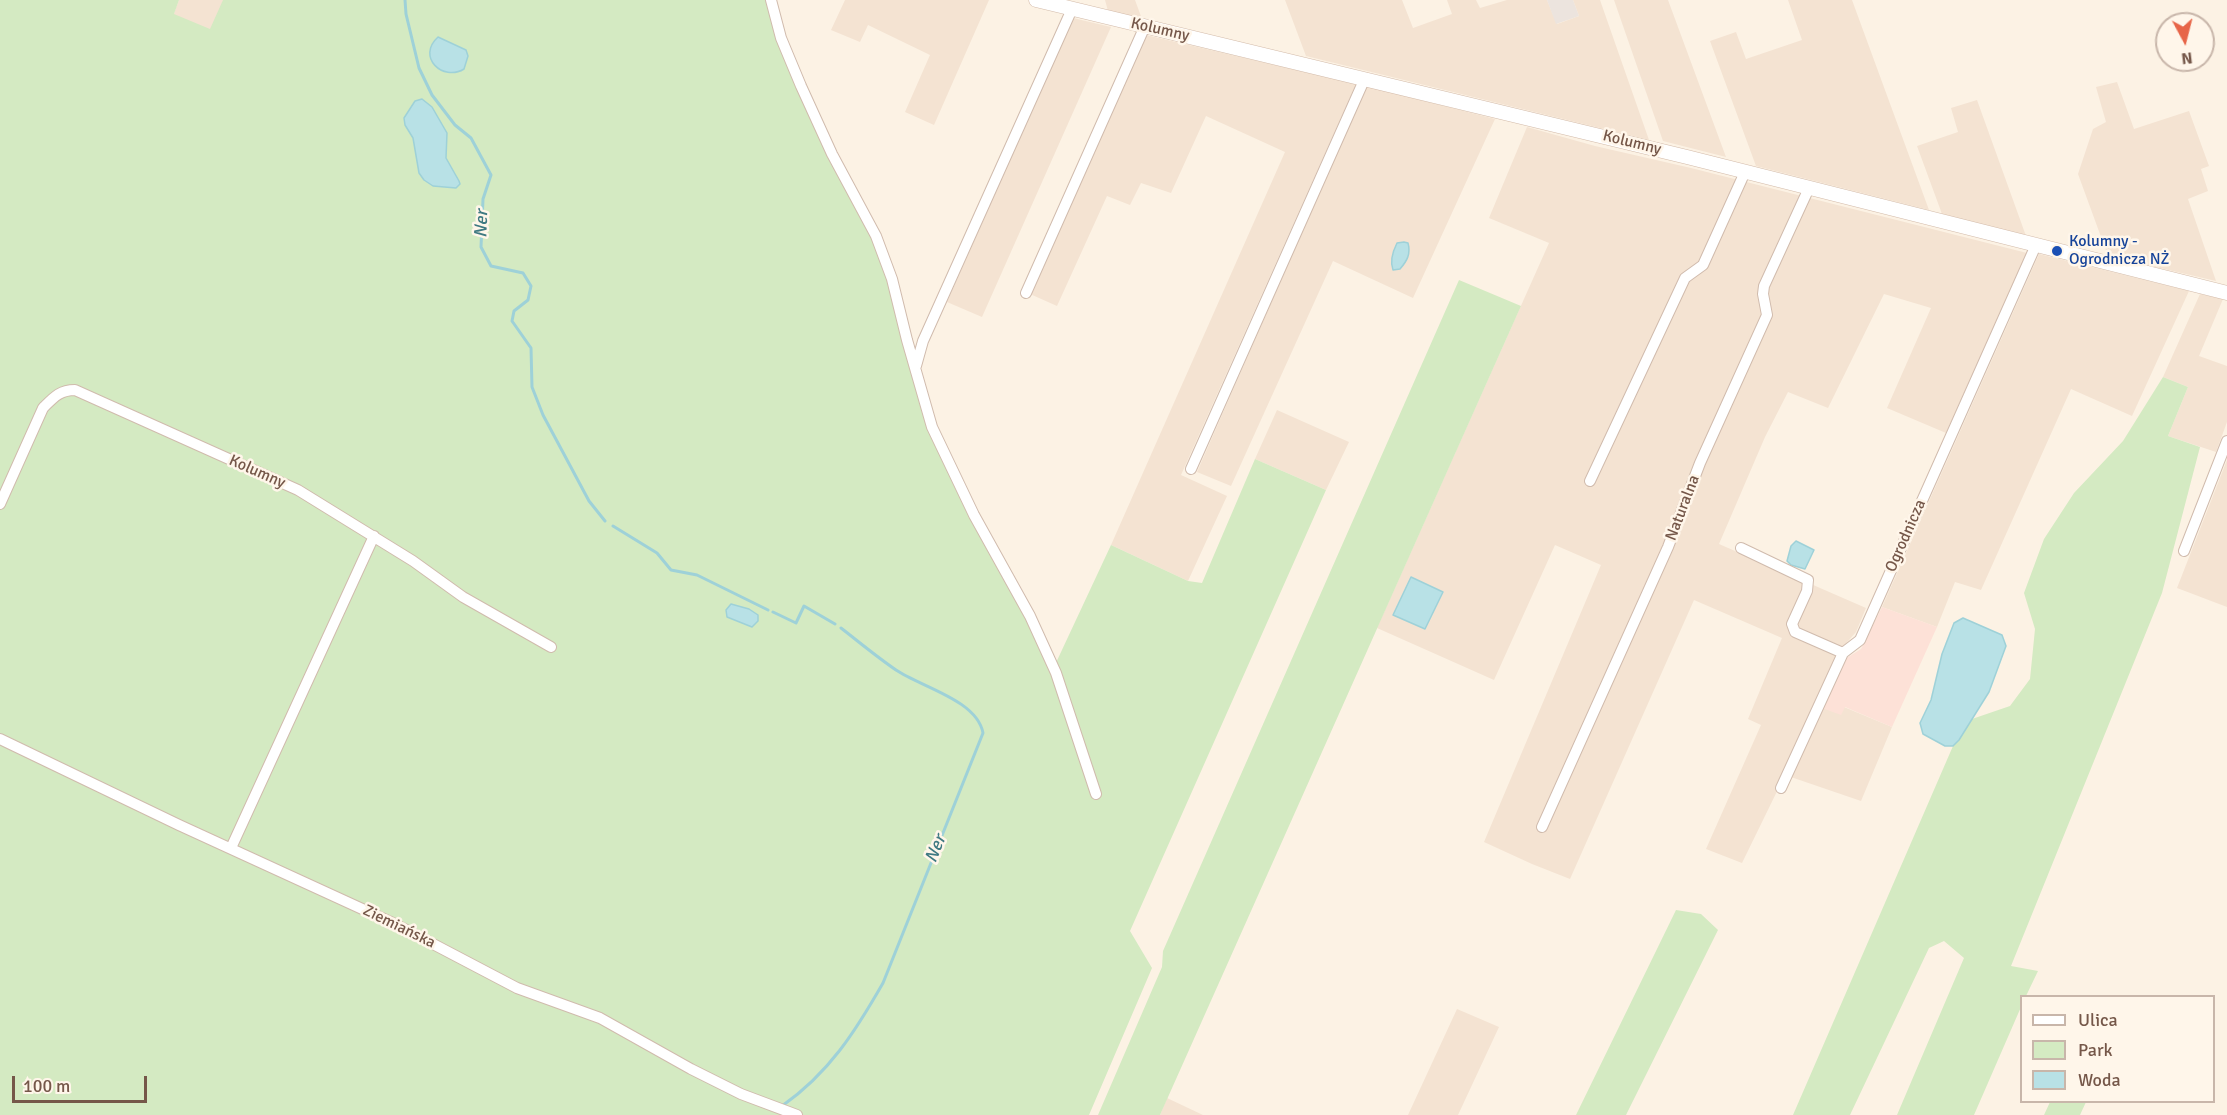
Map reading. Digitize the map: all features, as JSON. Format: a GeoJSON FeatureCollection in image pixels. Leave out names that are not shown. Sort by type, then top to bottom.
{"type":"FeatureCollection","features":[{"type":"Feature","properties":{"kind":"street"},"geometry":{"type":"LineString","coordinates":[[771,0],[781,38],[801,86],[832,154],[876,236],[892,279],[906,340],[936,436],[974,515],[1030,616],[1056,673],[1096,794]]}},
{"type":"Feature","properties":{"kind":"street","name":"Kolumny"},"geometry":{"type":"LineString","coordinates":[[1035,0],[1365,78],[2227,293]]}},
{"type":"Feature","properties":{"kind":"street"},"geometry":{"type":"LineString","coordinates":[[916,367],[923,341],[1072,9]]}},
{"type":"Feature","properties":{"kind":"street"},"geometry":{"type":"LineString","coordinates":[[1026,293],[1145,26]]}},
{"type":"Feature","properties":{"kind":"street"},"geometry":{"type":"LineString","coordinates":[[1191,469],[1365,78]]}},
{"type":"Feature","properties":{"kind":"street"},"geometry":{"type":"LineString","coordinates":[[1590,481],[1685,278],[1703,265],[1745,172]]}},
{"type":"Feature","properties":{"kind":"street","name":"Naturalna"},"geometry":{"type":"LineString","coordinates":[[1542,827],[1663,557],[1700,463],[1767,315],[1763,294],[1764,286],[1809,188]]}},
{"type":"Feature","properties":{"kind":"street","name":"Ogrodnicza"},"geometry":{"type":"LineString","coordinates":[[1781,788],[1844,653],[1860,640],[2036,245]]}},
{"type":"Feature","properties":{"kind":"street","name":"Kolumny"},"geometry":{"type":"LineString","coordinates":[[0,504],[43,408],[54,396],[65,390],[75,390],[298,490],[413,561],[464,597],[551,647]]}},
{"type":"Feature","properties":{"kind":"street"},"geometry":{"type":"LineString","coordinates":[[2184,551],[2227,441]]}},
{"type":"Feature","properties":{"kind":"street"},"geometry":{"type":"LineString","coordinates":[[231,848],[374,536]]}},
{"type":"Feature","properties":{"kind":"street"},"geometry":{"type":"LineString","coordinates":[[1741,548],[1808,580],[1807,591],[1792,624],[1794,633],[1844,653]]}},
{"type":"Feature","properties":{"kind":"street","name":"Ziemiańska"},"geometry":{"type":"LineString","coordinates":[[0,738],[179,825],[395,924],[517,988],[600,1018],[741,1094],[797,1115]]}},
{"type":"Feature","properties":{"kind":"shaded area"},"geometry":{"type":"Polygon","coordinates":[[[179,0],[226,0],[202,50],[164,39],[179,0]]]}},
{"type":"Feature","properties":{"kind":"shaded area"},"geometry":{"type":"Polygon","coordinates":[[[845,0],[989,0],[934,125],[905,112],[930,55],[868,25],[860,42],[831,30],[845,0]]]}},
{"type":"Feature","properties":{"kind":"shaded area"},"geometry":{"type":"Polygon","coordinates":[[[1105,0],[1135,0],[1142,19],[1108,11],[1105,0]]]}},
{"type":"Feature","properties":{"kind":"shaded area"},"geometry":{"type":"Polygon","coordinates":[[[1285,0],[1402,0],[1413,28],[1452,14],[1447,0],[1476,0],[1480,8],[1507,0],[1547,0],[1557,24],[1579,16],[1573,0],[1600,0],[1649,140],[1306,56],[1285,0]]]}},
{"type":"Feature","properties":{"kind":"shaded area"},"geometry":{"type":"Polygon","coordinates":[[[1547,0],[1573,0],[1579,16],[1556,24],[1547,0]]]}},
{"type":"Feature","properties":{"kind":"shaded area"},"geometry":{"type":"Polygon","coordinates":[[[1614,0],[1668,0],[1726,157],[1663,141],[1614,0]]]}},
{"type":"Feature","properties":{"kind":"shaded area"},"geometry":{"type":"Polygon","coordinates":[[[1788,0],[1852,0],[1929,210],[1756,166],[1710,41],[1736,32],[1746,59],[1802,40],[1788,0]]]}},
{"type":"Feature","properties":{"kind":"shaded area"},"geometry":{"type":"Polygon","coordinates":[[[1073,18],[1111,27],[982,317],[947,302],[1073,18]]]}},
{"type":"Feature","properties":{"kind":"shaded area"},"geometry":{"type":"Polygon","coordinates":[[[1146,35],[1356,84],[1181,475],[1227,496],[1188,581],[1111,545],[1285,152],[1206,116],[1171,193],[1141,183],[1130,205],[1107,196],[1057,306],[1030,294],[1146,35]]]}},
{"type":"Feature","properties":{"kind":"shaded area"},"geometry":{"type":"Polygon","coordinates":[[[2117,82],[2134,129],[2189,111],[2209,166],[2201,169],[2208,191],[2188,199],[2216,281],[2108,256],[2078,174],[2093,129],[2106,122],[2096,87],[2117,82]]]}},
{"type":"Feature","properties":{"kind":"shaded area"},"geometry":{"type":"Polygon","coordinates":[[[1366,86],[1495,119],[1413,298],[1333,261],[1231,486],[1197,472],[1366,86]]]}},
{"type":"Feature","properties":{"kind":"shaded area"},"geometry":{"type":"Polygon","coordinates":[[[1977,100],[2026,236],[1942,214],[1917,146],[1958,132],[1951,108],[1977,100]]]}},
{"type":"Feature","properties":{"kind":"shaded area"},"geometry":{"type":"Polygon","coordinates":[[[1527,127],[1595,146],[2027,253],[1946,433],[1887,408],[1931,308],[1884,294],[1828,408],[1788,392],[1765,437],[1719,544],[1866,608],[1856,632],[1837,654],[1844,707],[1892,727],[1861,801],[1785,775],[1742,863],[1706,849],[1761,725],[1748,719],[1782,638],[1694,600],[1570,879],[1484,842],[1601,565],[1555,545],[1494,680],[1377,628],[1549,243],[1489,218],[1527,127]]]}},
{"type":"Feature","properties":{"kind":"shaded area"},"geometry":{"type":"Polygon","coordinates":[[[2039,254],[2189,291],[2132,416],[2071,389],[1981,590],[1955,582],[1937,627],[1882,607],[2039,254]]]}},
{"type":"Feature","properties":{"kind":"shaded area"},"geometry":{"type":"Polygon","coordinates":[[[2200,294],[2223,299],[2199,356],[2227,366],[2227,422],[2216,452],[2168,436],[2188,387],[2163,377],[2200,294]]]}},
{"type":"Feature","properties":{"kind":"shaded area"},"geometry":{"type":"Polygon","coordinates":[[[1277,410],[1349,442],[1326,490],[1255,459],[1277,410]]]}},
{"type":"Feature","properties":{"kind":"shaded area"},"geometry":{"type":"Polygon","coordinates":[[[2227,460],[2227,607],[2177,588],[2227,460]]]}},
{"type":"Feature","properties":{"kind":"shaded area"},"geometry":{"type":"Polygon","coordinates":[[[1882,607],[1937,627],[1892,727],[1845,707],[1841,715],[1822,708],[1845,659],[1861,649],[1882,607]]]}},
{"type":"Feature","properties":{"kind":"shaded area"},"geometry":{"type":"Polygon","coordinates":[[[1457,1009],[1499,1027],[1458,1115],[1408,1115],[1457,1009]]]}},
{"type":"Feature","properties":{"kind":"shaded area"},"geometry":{"type":"Polygon","coordinates":[[[1167,1098],[1203,1115],[1160,1115],[1167,1098]]]}},
{"type":"Feature","properties":{"kind":"green space"},"geometry":{"type":"Polygon","coordinates":[[[0,0],[179,0],[174,14],[210,29],[223,0],[769,0],[880,251],[927,415],[1054,667],[1111,545],[1188,581],[1202,583],[1255,459],[1326,490],[1130,931],[1152,968],[1089,1115],[0,1115],[0,0]]]}},
{"type":"Feature","properties":{"kind":"green space"},"geometry":{"type":"Polygon","coordinates":[[[1459,280],[1521,306],[1160,1115],[1098,1115],[1162,967],[1163,951],[1459,280]]]}},
{"type":"Feature","properties":{"kind":"green space"},"geometry":{"type":"Polygon","coordinates":[[[2163,377],[2188,387],[2168,436],[2200,447],[2162,593],[2011,966],[2038,971],[2026,995],[2020,995],[2020,1009],[1974,1115],[1897,1115],[1964,958],[1944,941],[1929,948],[1850,1115],[1793,1115],[1953,746],[1972,719],[2010,706],[2030,679],[2035,629],[2024,593],[2044,539],[2074,493],[2123,441],[2163,377]]]}},
{"type":"Feature","properties":{"kind":"green space"},"geometry":{"type":"Polygon","coordinates":[[[1676,910],[1701,914],[1718,930],[1626,1115],[1576,1115],[1676,910]]]}},
{"type":"Feature","properties":{"kind":"green space"},"geometry":{"type":"Polygon","coordinates":[[[2050,1103],[2086,1103],[2080,1115],[2044,1115],[2050,1103]]]}},
{"type":"Feature","properties":{"kind":"water"},"geometry":{"type":"Polygon","coordinates":[[[438,37],[466,50],[468,56],[464,69],[448,72],[435,65],[430,52],[438,37]]]}},
{"type":"Feature","properties":{"kind":"water"},"geometry":{"type":"Polygon","coordinates":[[[422,99],[432,107],[447,133],[446,158],[460,184],[456,188],[433,186],[419,173],[413,138],[405,125],[404,118],[415,101],[422,99]]]}},
{"type":"Feature","properties":{"kind":"water"},"geometry":{"type":"Polygon","coordinates":[[[1397,243],[1408,243],[1408,257],[1400,269],[1393,270],[1393,253],[1397,243]]]}},
{"type":"Feature","properties":{"kind":"water"},"geometry":{"type":"Polygon","coordinates":[[[1796,541],[1814,550],[1805,569],[1791,565],[1787,561],[1791,546],[1796,541]]]}},
{"type":"Feature","properties":{"kind":"water"},"geometry":{"type":"Polygon","coordinates":[[[1411,577],[1443,592],[1425,629],[1393,615],[1411,577]]]}},
{"type":"Feature","properties":{"kind":"water"},"geometry":{"type":"Polygon","coordinates":[[[731,604],[749,609],[758,615],[758,621],[752,627],[727,617],[726,610],[731,604]]]}},
{"type":"Feature","properties":{"kind":"water"},"geometry":{"type":"Polygon","coordinates":[[[1963,618],[2002,635],[2006,646],[1989,692],[1959,740],[1953,746],[1945,746],[1923,734],[1920,723],[1931,700],[1942,654],[1954,623],[1963,618]]]}},
{"type":"Feature","properties":{"kind":"waterway","name":"Ner"},"geometry":{"type":"LineString","coordinates":[[405,0],[406,14],[419,68],[432,95],[455,125],[471,138],[491,175],[483,199],[481,247],[491,266],[523,273],[531,286],[528,300],[514,311],[512,321],[531,348],[532,387],[543,415],[589,501],[605,521]]}},
{"type":"Feature","properties":{"kind":"waterway","name":"Ner"},"geometry":{"type":"LineString","coordinates":[[613,526],[657,553],[671,570],[697,575],[768,610]]}},
{"type":"Feature","properties":{"kind":"waterway","name":"Ner"},"geometry":{"type":"LineString","coordinates":[[773,612],[796,623],[804,606],[835,624]]}},
{"type":"Feature","properties":{"kind":"waterway","name":"Ner"},"geometry":{"type":"LineString","coordinates":[[782,1106],[814,1080],[827,1066],[851,1035],[883,983],[983,733],[979,722],[959,703],[896,670],[841,628]]}},
{"type":"Feature","properties":{"kind":"place","name":"Kolumny - Ogrodnicza NŻ"},"geometry":{"type":"Point","coordinates":[2057,251]}}]}
